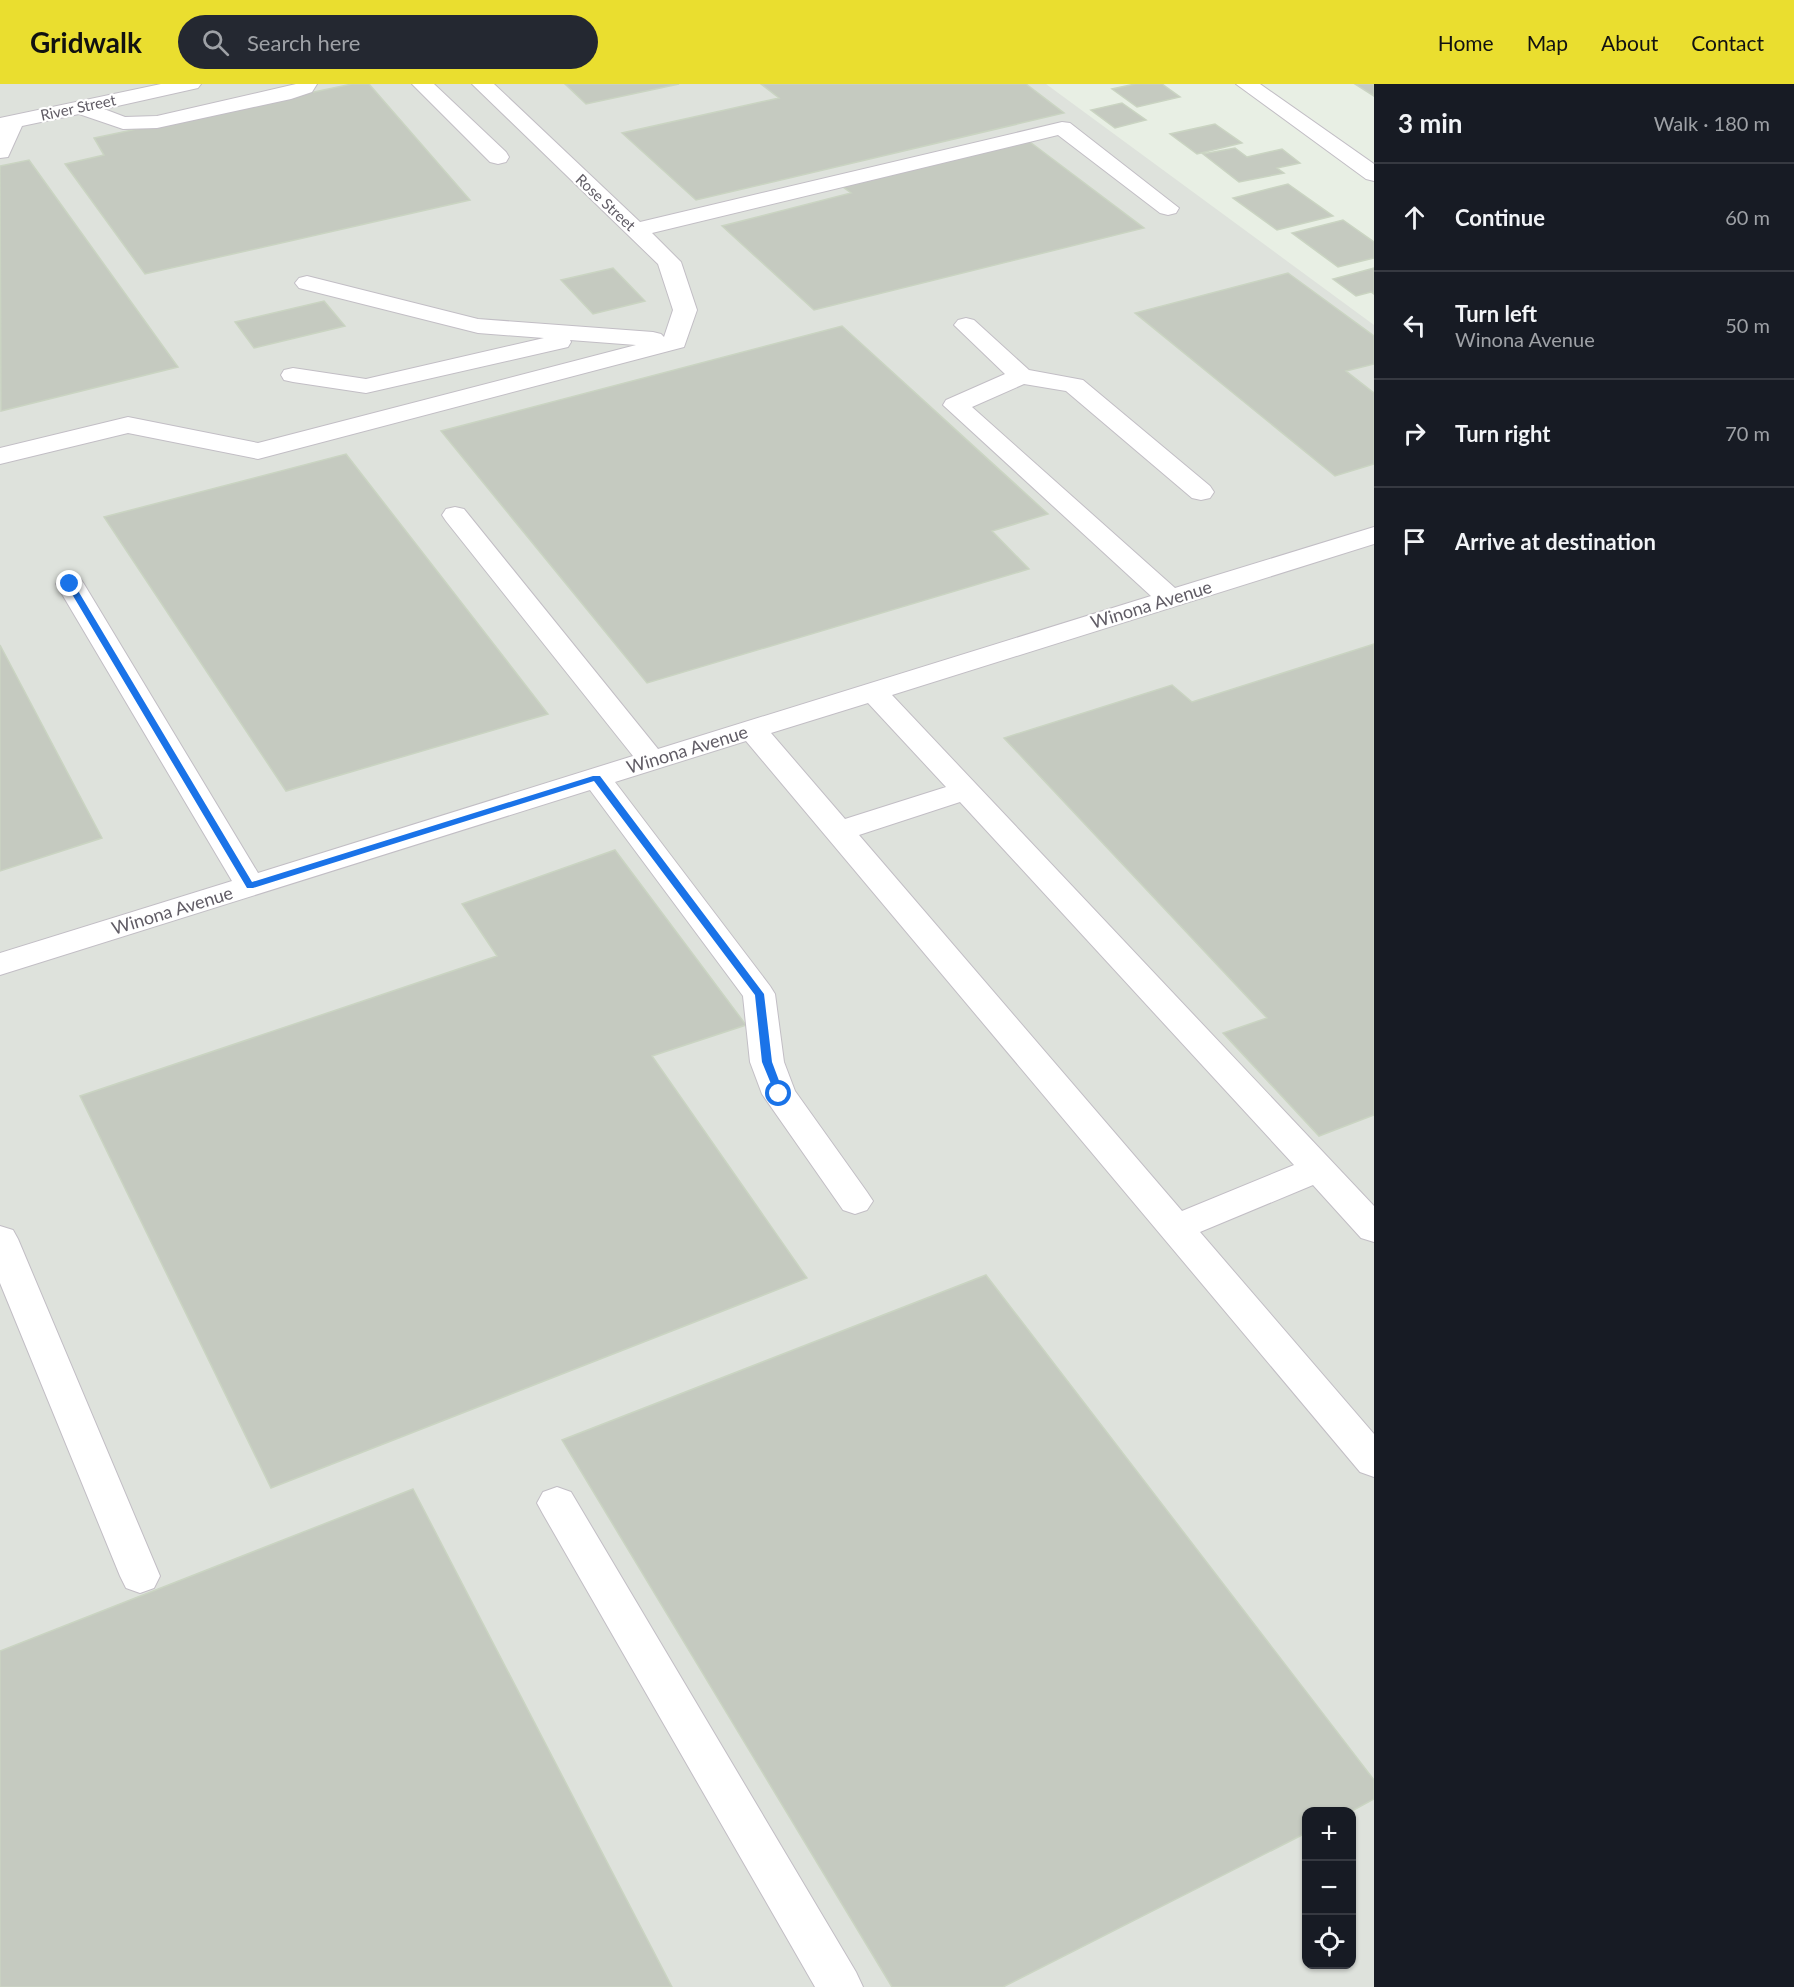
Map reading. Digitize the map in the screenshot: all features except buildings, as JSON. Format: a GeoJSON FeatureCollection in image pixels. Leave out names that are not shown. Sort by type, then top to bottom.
{"type":"FeatureCollection","features":[{"type":"Feature","properties":{"kind":"street","name":"River Street"},"geometry":{"type":"LineString","coordinates":[[7,122],[80,107],[149,88],[191,84]]}},
{"type":"Feature","properties":{"kind":"street"},"geometry":{"type":"LineString","coordinates":[[80,107],[123,123],[157,122],[284,95],[305,88],[307,84]]}},
{"type":"Feature","properties":{"kind":"street"},"geometry":{"type":"LineString","coordinates":[[422,84],[498,157]]}},
{"type":"Feature","properties":{"kind":"street","name":"Rose Street"},"geometry":{"type":"LineString","coordinates":[[482,84],[669,262],[686,310],[675,342]]}},
{"type":"Feature","properties":{"kind":"street"},"geometry":{"type":"LineString","coordinates":[[1246,84],[1374,174]]}},
{"type":"Feature","properties":{"kind":"street"},"geometry":{"type":"LineString","coordinates":[[0,152],[7,122]]}},
{"type":"Feature","properties":{"kind":"street"},"geometry":{"type":"LineString","coordinates":[[636,230],[1062,128],[1168,208]]}},
{"type":"Feature","properties":{"kind":"street"},"geometry":{"type":"LineString","coordinates":[[307,283],[478,326],[675,342]]}},
{"type":"Feature","properties":{"kind":"street"},"geometry":{"type":"LineString","coordinates":[[966,324],[1021,376],[1074,386],[1201,492]]}},
{"type":"Feature","properties":{"kind":"street"},"geometry":{"type":"LineString","coordinates":[[293,375],[366,386],[596,334]]}},
{"type":"Feature","properties":{"kind":"street"},"geometry":{"type":"LineString","coordinates":[[0,456],[128,425],[258,451],[675,342]]}},
{"type":"Feature","properties":{"kind":"street"},"geometry":{"type":"LineString","coordinates":[[1021,376],[955,405],[1170,598]]}},
{"type":"Feature","properties":{"kind":"street"},"geometry":{"type":"LineString","coordinates":[[455,515],[652,760]]}},
{"type":"Feature","properties":{"kind":"street","name":"Winona Avenue"},"geometry":{"type":"LineString","coordinates":[[0,964],[1374,535]]}},
{"type":"Feature","properties":{"kind":"street"},"geometry":{"type":"LineString","coordinates":[[70,584],[250,886]]}},
{"type":"Feature","properties":{"kind":"street"},"geometry":{"type":"LineString","coordinates":[[873,691],[1374,1229]]}},
{"type":"Feature","properties":{"kind":"street"},"geometry":{"type":"LineString","coordinates":[[752,729],[1374,1461]]}},
{"type":"Feature","properties":{"kind":"street"},"geometry":{"type":"LineString","coordinates":[[596,778],[759,994],[767,1062],[779,1094],[855,1201]]}},
{"type":"Feature","properties":{"kind":"street"},"geometry":{"type":"LineString","coordinates":[[840,831],[967,790]]}},
{"type":"Feature","properties":{"kind":"street"},"geometry":{"type":"LineString","coordinates":[[1176,1228],[1318,1169]]}},
{"type":"Feature","properties":{"kind":"street"},"geometry":{"type":"LineString","coordinates":[[0,1239],[140,1576]]}},
{"type":"Feature","properties":{"kind":"street"},"geometry":{"type":"LineString","coordinates":[[556,1503],[840,1987]]}},
{"type":"Feature","properties":{"kind":"shaded area"},"geometry":{"type":"Polygon","coordinates":[[[0,84],[1046,84],[1374,325],[1374,1987],[0,1987],[0,84]]]}},
{"type":"Feature","properties":{"kind":"route"},"geometry":{"type":"LineString","coordinates":[[70,584],[250,886],[596,778],[759,994],[763,1010],[763,1043],[767,1062],[779,1094]]}}]}
